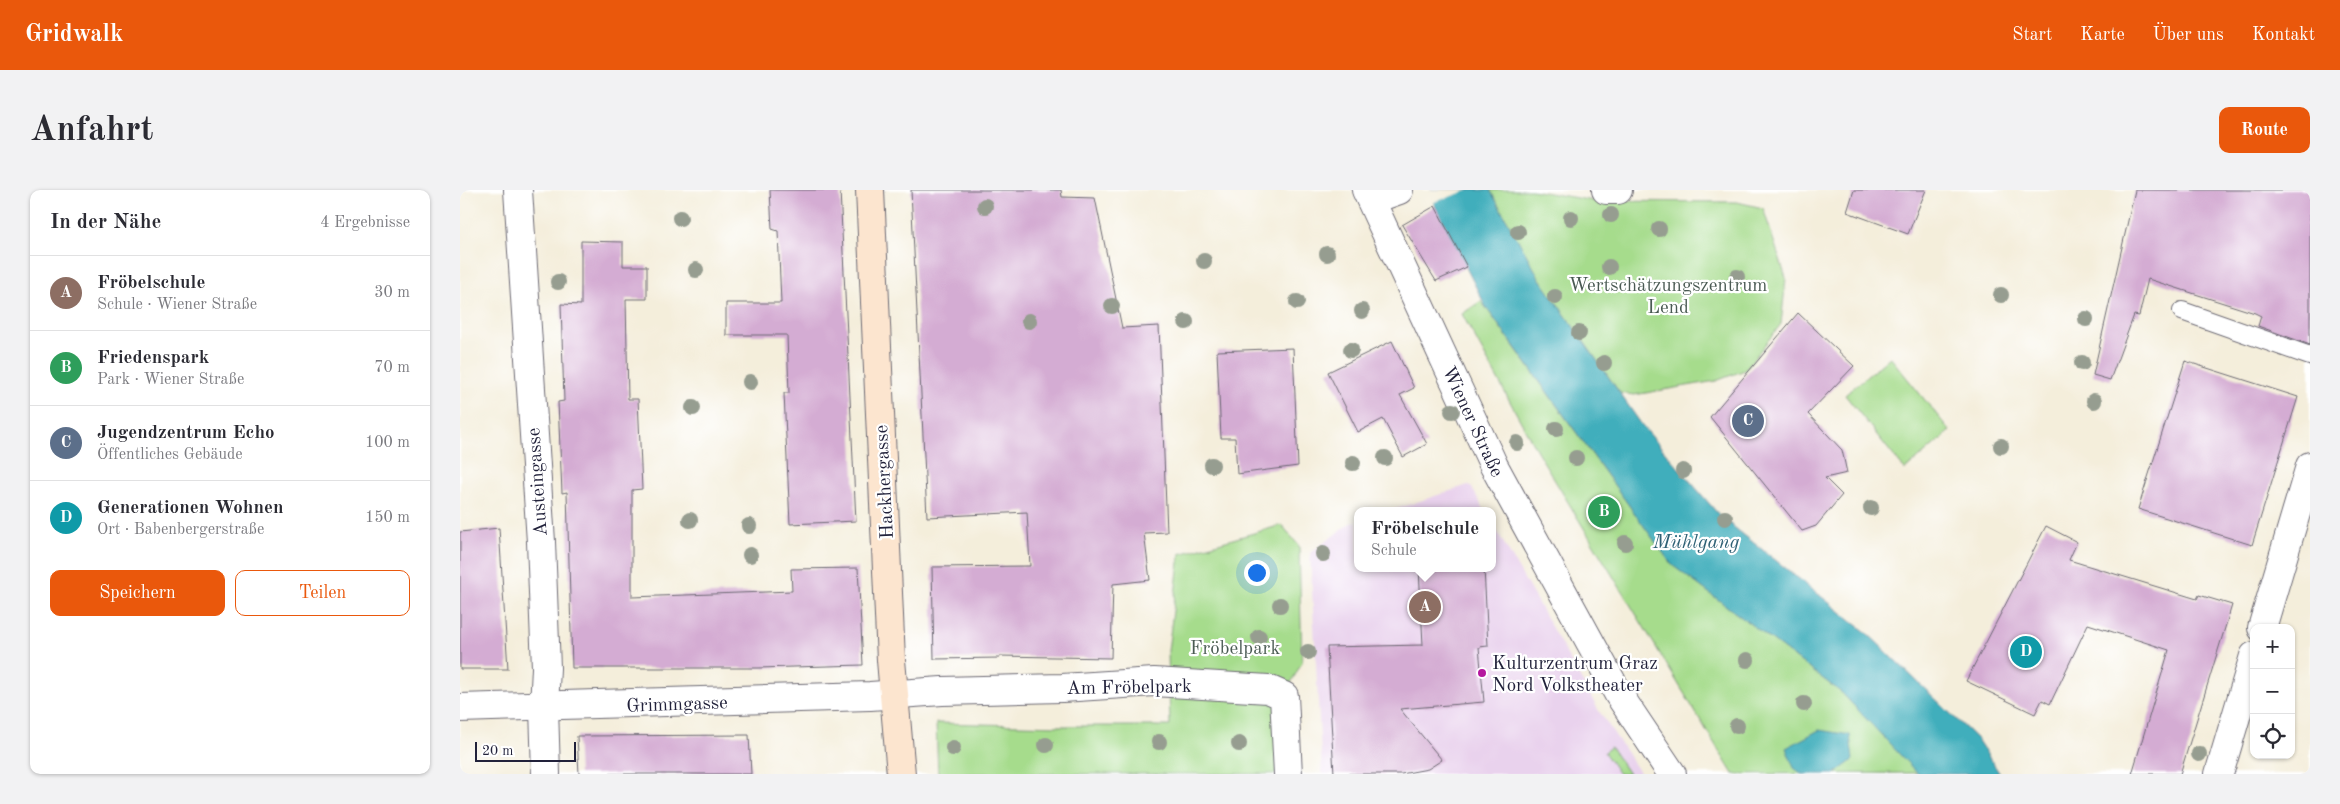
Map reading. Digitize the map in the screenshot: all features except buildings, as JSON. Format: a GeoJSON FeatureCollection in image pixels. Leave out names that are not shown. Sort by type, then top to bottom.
{"type":"FeatureCollection","features":[{"type":"Feature","properties":{"kind":"main road","name":"Hackhergasse"},"geometry":{"type":"LineString","coordinates":[[870,190],[894,695],[902,774]]}},
{"type":"Feature","properties":{"kind":"street","name":"Austeingasse"},"geometry":{"type":"LineString","coordinates":[[518,190],[541,542],[546,668],[544,707],[546,774]]}},
{"type":"Feature","properties":{"kind":"street"},"geometry":{"type":"LineString","coordinates":[[1368,195],[1399,190]]}},
{"type":"Feature","properties":{"kind":"street"},"geometry":{"type":"LineString","coordinates":[[1606,190],[1618,190]]}},
{"type":"Feature","properties":{"kind":"street","name":"Wiener Straße"},"geometry":{"type":"LineString","coordinates":[[1368,195],[1494,466],[1619,695],[1672,774]]}},
{"type":"Feature","properties":{"kind":"street"},"geometry":{"type":"LineString","coordinates":[[2263,624],[2310,466]]}},
{"type":"Feature","properties":{"kind":"street"},"geometry":{"type":"LineString","coordinates":[[2219,774],[2250,669]]}},
{"type":"Feature","properties":{"kind":"street","name":"Am Fröbelpark"},"geometry":{"type":"LineString","coordinates":[[894,695],[942,691],[1062,688],[1154,682],[1268,689],[1284,696],[1288,774]]}},
{"type":"Feature","properties":{"kind":"street","name":"Grimmgasse"},"geometry":{"type":"LineString","coordinates":[[460,708],[544,707],[894,695]]}},
{"type":"Feature","properties":{"kind":"lane"},"geometry":{"type":"LineString","coordinates":[[2182,311],[2310,356]]}},
{"type":"Feature","properties":{"kind":"shaded area"},"geometry":{"type":"Polygon","coordinates":[[[1468,485],[1472,488],[1483,507],[1402,507],[1468,485]]]}},
{"type":"Feature","properties":{"kind":"shaded area"},"geometry":{"type":"Polygon","coordinates":[[[1354,522],[1354,572],[1496,572],[1496,529],[1599,711],[1641,774],[1322,774],[1310,553],[1354,522]]]}},
{"type":"Feature","properties":{"kind":"green space","name":"Wertschätzungszentrum Lend"},"geometry":{"type":"Polygon","coordinates":[[[1490,190],[1532,190],[1594,201],[1737,202],[1763,208],[1786,278],[1781,324],[1745,370],[1716,381],[1634,395],[1620,393],[1540,279],[1490,190]]]}},
{"type":"Feature","properties":{"kind":"green space"},"geometry":{"type":"Polygon","coordinates":[[[1481,301],[1672,565],[1842,693],[1918,773],[1733,774],[1537,451],[1462,314],[1481,301]]]}},
{"type":"Feature","properties":{"kind":"green space"},"geometry":{"type":"Polygon","coordinates":[[[1890,357],[1950,431],[1905,470],[1845,395],[1890,357]]]}},
{"type":"Feature","properties":{"kind":"green space","name":"Fröbelpark"},"geometry":{"type":"Polygon","coordinates":[[[1282,525],[1299,546],[1302,662],[1284,696],[1288,774],[938,774],[936,723],[1170,726],[1168,651],[1180,554],[1282,525]]]}},
{"type":"Feature","properties":{"kind":"green space"},"geometry":{"type":"Polygon","coordinates":[[[1611,747],[1629,774],[1619,774],[1604,752],[1611,747]]]}},
{"type":"Feature","properties":{"kind":"water","name":"Mühlgang"},"geometry":{"type":"Polygon","coordinates":[[[1430,190],[1490,190],[1540,279],[1642,425],[1720,516],[1866,632],[1977,739],[2000,774],[1918,774],[1842,693],[1672,565],[1486,307],[1435,206],[1430,190]]]}},
{"type":"Feature","properties":{"kind":"water"},"geometry":{"type":"Polygon","coordinates":[[[1819,730],[1850,735],[1853,760],[1834,774],[1802,774],[1794,768],[1786,748],[1819,730]]]}},
{"type":"Feature","properties":{"kind":"pier"},"geometry":{"type":"Polygon","coordinates":[[[1428,190],[1469,190],[1432,203],[1428,190]]]}},
{"type":"Feature","properties":{"kind":"place","name":"Jugendzentrum Echo"},"geometry":{"type":"Point","coordinates":[1748,421]}},
{"type":"Feature","properties":{"kind":"place","name":"Friedenspark"},"geometry":{"type":"Point","coordinates":[1604,512]}},
{"type":"Feature","properties":{"kind":"place","name":"Fröbelschule"},"geometry":{"type":"Point","coordinates":[1425,607]}},
{"type":"Feature","properties":{"kind":"place","name":"Generationen Wohnen"},"geometry":{"type":"Point","coordinates":[2026,652]}},
{"type":"Feature","properties":{"kind":"place","name":"Kulturzentrum Graz Nord Volkstheater"},"geometry":{"type":"Point","coordinates":[1482,673]}}]}
